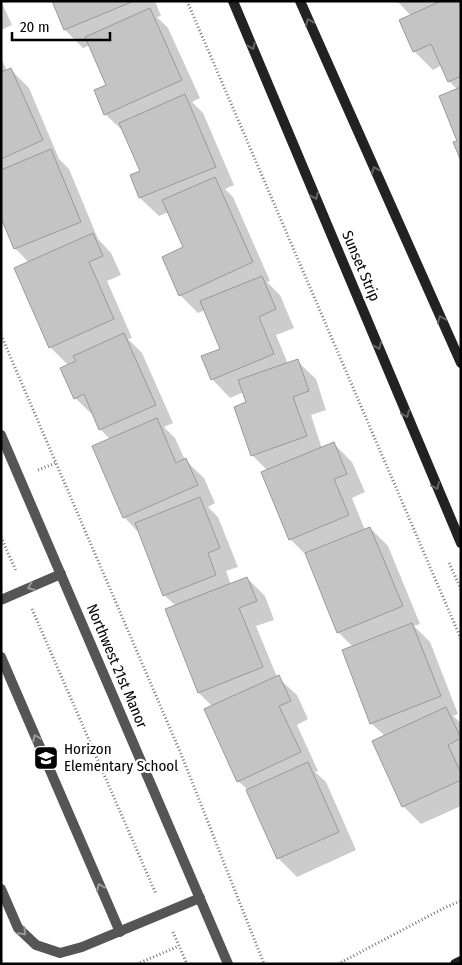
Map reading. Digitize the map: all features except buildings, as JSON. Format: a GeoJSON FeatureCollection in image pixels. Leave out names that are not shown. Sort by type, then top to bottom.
{"type":"FeatureCollection","features":[{"type":"Feature","properties":{"kind":"street","name":"Sunset Strip"},"geometry":{"type":"LineString","coordinates":[[233,1],[461,543]]}},
{"type":"Feature","properties":{"kind":"street"},"geometry":{"type":"LineString","coordinates":[[300,1],[461,363]]}},
{"type":"Feature","properties":{"kind":"street","name":"Northwest 21st Manor"},"geometry":{"type":"LineString","coordinates":[[1,435],[228,964]]}},
{"type":"Feature","properties":{"kind":"street"},"geometry":{"type":"LineString","coordinates":[[1,600],[61,574]]}},
{"type":"Feature","properties":{"kind":"street"},"geometry":{"type":"LineString","coordinates":[[1,657],[120,932]]}},
{"type":"Feature","properties":{"kind":"street"},"geometry":{"type":"LineString","coordinates":[[1,890],[18,928],[36,945],[60,953],[120,932],[200,898]]}},
{"type":"Feature","properties":{"kind":"street"},"geometry":{"type":"LineString","coordinates":[[456,964],[461,961]]}},
{"type":"Feature","properties":{"kind":"path"},"geometry":{"type":"LineString","coordinates":[[187,1],[461,639]]}},
{"type":"Feature","properties":{"kind":"path"},"geometry":{"type":"LineString","coordinates":[[1,335],[181,754],[264,964]]}},
{"type":"Feature","properties":{"kind":"path"},"geometry":{"type":"LineString","coordinates":[[1,538],[3,547],[24,590],[186,964]]}},
{"type":"Feature","properties":{"kind":"path"},"geometry":{"type":"LineString","coordinates":[[338,964],[446,906],[461,901]]}},
{"type":"Feature","properties":{"kind":"path"},"geometry":{"type":"LineString","coordinates":[[137,964],[179,946]]}},
{"type":"Feature","properties":{"kind":"place","name":"Horizon Elementary School"},"geometry":{"type":"Point","coordinates":[46,758]}}]}
